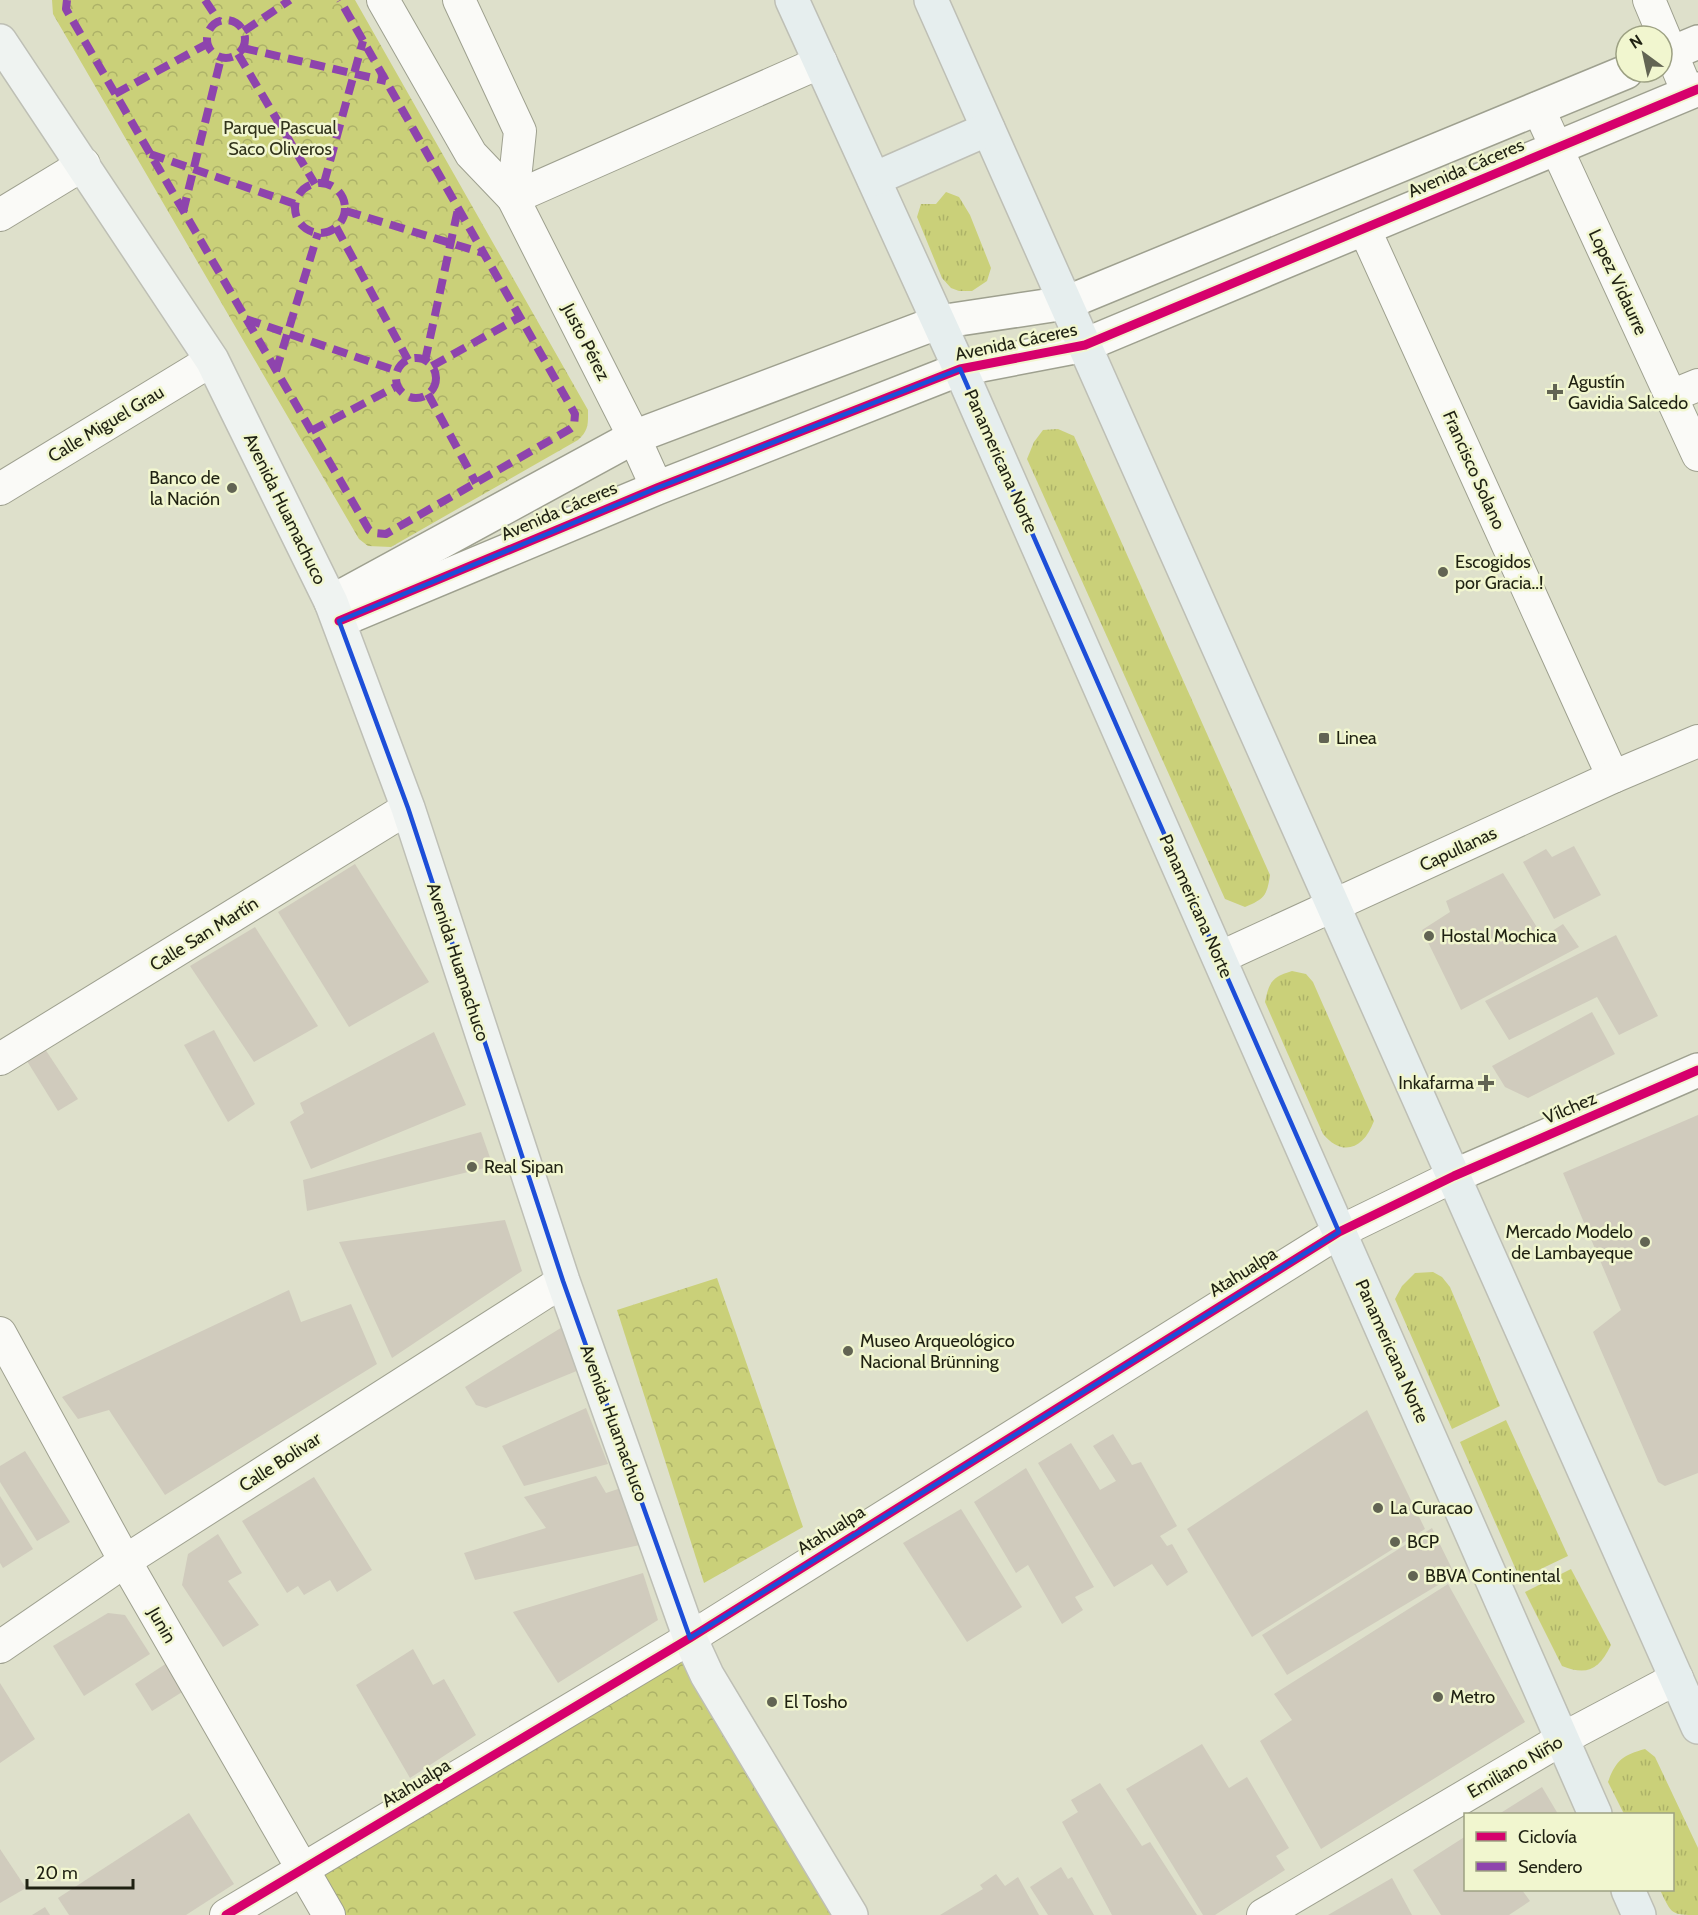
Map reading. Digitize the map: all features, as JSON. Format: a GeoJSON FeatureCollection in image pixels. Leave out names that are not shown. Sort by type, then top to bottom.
{"type":"FeatureCollection","features":[{"type":"Feature","properties":{"kind":"highway","name":"Panamericana Norte"},"geometry":{"type":"LineString","coordinates":[[792,0],[960,369],[1594,1813]]}},
{"type":"Feature","properties":{"kind":"highway"},"geometry":{"type":"LineString","coordinates":[[931,0],[1698,1727]]}},
{"type":"Feature","properties":{"kind":"highway"},"geometry":{"type":"LineString","coordinates":[[874,179],[988,129]]}},
{"type":"Feature","properties":{"kind":"highway"},"geometry":{"type":"LineString","coordinates":[[1628,1891],[1639,1915]]}},
{"type":"Feature","properties":{"kind":"main road","name":"Avenida Huamachuco"},"geometry":{"type":"LineString","coordinates":[[0,41],[84,164],[212,360],[335,612],[408,808],[562,1281],[690,1638],[706,1675],[851,1915]]}},
{"type":"Feature","properties":{"kind":"street","name":"Justo Pérez"},"geometry":{"type":"LineString","coordinates":[[383,0],[471,154],[513,198],[634,437],[657,488]]}},
{"type":"Feature","properties":{"kind":"street"},"geometry":{"type":"LineString","coordinates":[[459,0],[520,130],[513,198],[821,62]]}},
{"type":"Feature","properties":{"kind":"street"},"geometry":{"type":"LineString","coordinates":[[1649,0],[1677,51],[1693,91]]}},
{"type":"Feature","properties":{"kind":"street","name":"Avenida Cáceres"},"geometry":{"type":"LineString","coordinates":[[335,612],[634,437],[939,322],[1066,303],[1614,77]]}},
{"type":"Feature","properties":{"kind":"street","name":"Avenida Cáceres"},"geometry":{"type":"LineString","coordinates":[[335,612],[960,369],[1085,345],[1693,91]]}},
{"type":"Feature","properties":{"kind":"street","name":"Lopez Vidaurre"},"geometry":{"type":"LineString","coordinates":[[1538,108],[1556,148],[1685,391],[1698,455]]}},
{"type":"Feature","properties":{"kind":"street"},"geometry":{"type":"LineString","coordinates":[[0,215],[84,164]]}},
{"type":"Feature","properties":{"kind":"street","name":"Francisco Solano"},"geometry":{"type":"LineString","coordinates":[[1364,228],[1613,777]]}},
{"type":"Feature","properties":{"kind":"street","name":"Calle Miguel Grau"},"geometry":{"type":"LineString","coordinates":[[0,489],[212,360]]}},
{"type":"Feature","properties":{"kind":"street","name":"Capullanas"},"geometry":{"type":"LineString","coordinates":[[1219,958],[1613,777],[1698,741]]}},
{"type":"Feature","properties":{"kind":"street","name":"Calle San Martín"},"geometry":{"type":"LineString","coordinates":[[0,1059],[408,808]]}},
{"type":"Feature","properties":{"kind":"street","name":"Vílchez"},"geometry":{"type":"LineString","coordinates":[[1454,1176],[1698,1070]]}},
{"type":"Feature","properties":{"kind":"street","name":"Atahualpa"},"geometry":{"type":"LineString","coordinates":[[226,1915],[690,1638],[1339,1232],[1454,1176]]}},
{"type":"Feature","properties":{"kind":"street","name":"Calle Bolivar"},"geometry":{"type":"LineString","coordinates":[[0,1647],[125,1561],[562,1281]]}},
{"type":"Feature","properties":{"kind":"street","name":"Junin"},"geometry":{"type":"LineString","coordinates":[[0,1333],[125,1561],[329,1915]]}},
{"type":"Feature","properties":{"kind":"street","name":"Emiliano Niño"},"geometry":{"type":"LineString","coordinates":[[1263,1915],[1562,1739],[1677,1678]]}},
{"type":"Feature","properties":{"kind":"highlighted area"},"geometry":{"type":"Polygon","coordinates":[[[960,369],[1339,1232],[690,1638],[563,1281],[408,808],[339,621],[657,488],[960,369]]]}},
{"type":"Feature","properties":{"kind":"green space","name":"Parque Pascual Saco Oliveros"},"geometry":{"type":"Polygon","coordinates":[[[52,0],[355,0],[588,410],[587,426],[582,436],[391,547],[368,546],[359,539],[53,14],[52,0]]]}},
{"type":"Feature","properties":{"kind":"green space"},"geometry":{"type":"Polygon","coordinates":[[[946,192],[959,197],[970,215],[991,268],[987,281],[972,291],[959,291],[951,288],[942,278],[917,217],[921,204],[936,204],[946,192]]]}},
{"type":"Feature","properties":{"kind":"green space"},"geometry":{"type":"Polygon","coordinates":[[[1058,429],[1074,436],[1270,875],[1264,896],[1245,907],[1225,899],[1027,459],[1034,442],[1043,430],[1058,429]]]}},
{"type":"Feature","properties":{"kind":"green space"},"geometry":{"type":"Polygon","coordinates":[[[1292,971],[1306,974],[1313,982],[1374,1121],[1365,1138],[1352,1147],[1338,1146],[1323,1134],[1265,1002],[1272,981],[1292,971]]]}},
{"type":"Feature","properties":{"kind":"green space"},"geometry":{"type":"Polygon","coordinates":[[[1433,1272],[1442,1277],[1450,1287],[1500,1406],[1452,1429],[1395,1299],[1402,1286],[1415,1273],[1433,1272]]]}},
{"type":"Feature","properties":{"kind":"green space"},"geometry":{"type":"Polygon","coordinates":[[[717,1278],[803,1527],[704,1583],[617,1310],[717,1278]]]}},
{"type":"Feature","properties":{"kind":"green space"},"geometry":{"type":"Polygon","coordinates":[[[1506,1420],[1568,1556],[1520,1579],[1460,1442],[1506,1420]]]}},
{"type":"Feature","properties":{"kind":"green space"},"geometry":{"type":"Polygon","coordinates":[[[1571,1569],[1611,1645],[1602,1660],[1591,1669],[1579,1670],[1562,1666],[1525,1592],[1571,1569]]]}},
{"type":"Feature","properties":{"kind":"green space"},"geometry":{"type":"Polygon","coordinates":[[[690,1638],[851,1915],[329,1915],[302,1870],[690,1638]]]}},
{"type":"Feature","properties":{"kind":"green space"},"geometry":{"type":"Polygon","coordinates":[[[1645,1749],[1655,1757],[1698,1848],[1698,1915],[1673,1912],[1660,1891],[1674,1891],[1674,1813],[1624,1813],[1608,1782],[1617,1763],[1645,1749]]]}},
{"type":"Feature","properties":{"kind":"building"},"geometry":{"type":"Polygon","coordinates":[[[1574,846],[1601,895],[1554,919],[1523,862],[1546,849],[1552,857],[1574,846]]]}},
{"type":"Feature","properties":{"kind":"building"},"geometry":{"type":"Polygon","coordinates":[[[355,864],[429,982],[349,1027],[278,912],[355,864]]]}},
{"type":"Feature","properties":{"kind":"building"},"geometry":{"type":"Polygon","coordinates":[[[1503,873],[1543,937],[1563,924],[1579,947],[1461,1010],[1422,930],[1450,912],[1446,901],[1503,873]]]}},
{"type":"Feature","properties":{"kind":"building"},"geometry":{"type":"Polygon","coordinates":[[[255,927],[318,1026],[254,1062],[190,966],[255,927]]]}},
{"type":"Feature","properties":{"kind":"building"},"geometry":{"type":"Polygon","coordinates":[[[1616,935],[1658,1016],[1619,1035],[1597,997],[1509,1040],[1485,1001],[1616,935]]]}},
{"type":"Feature","properties":{"kind":"building"},"geometry":{"type":"Polygon","coordinates":[[[1592,1012],[1615,1054],[1528,1098],[1505,1087],[1492,1066],[1592,1012]]]}},
{"type":"Feature","properties":{"kind":"building"},"geometry":{"type":"Polygon","coordinates":[[[214,1030],[255,1104],[228,1122],[184,1045],[214,1030]]]}},
{"type":"Feature","properties":{"kind":"building"},"geometry":{"type":"Polygon","coordinates":[[[434,1032],[466,1105],[311,1169],[290,1122],[304,1113],[300,1103],[434,1032]]]}},
{"type":"Feature","properties":{"kind":"building"},"geometry":{"type":"Polygon","coordinates":[[[45,1049],[78,1099],[58,1111],[27,1061],[45,1049]]]}},
{"type":"Feature","properties":{"kind":"building","name":"Mercado Modelo de Lambayeque"},"geometry":{"type":"Polygon","coordinates":[[[1698,1115],[1698,1473],[1665,1486],[1658,1482],[1593,1332],[1621,1310],[1563,1173],[1698,1115]]]}},
{"type":"Feature","properties":{"kind":"building"},"geometry":{"type":"Polygon","coordinates":[[[481,1132],[493,1166],[307,1211],[303,1180],[481,1132]]]}},
{"type":"Feature","properties":{"kind":"building"},"geometry":{"type":"Polygon","coordinates":[[[505,1220],[522,1271],[392,1358],[339,1242],[505,1220]]]}},
{"type":"Feature","properties":{"kind":"building"},"geometry":{"type":"Polygon","coordinates":[[[289,1290],[301,1322],[351,1304],[377,1364],[165,1495],[109,1410],[78,1419],[62,1397],[289,1290]]]}},
{"type":"Feature","properties":{"kind":"building"},"geometry":{"type":"Polygon","coordinates":[[[564,1326],[584,1368],[486,1408],[476,1405],[465,1387],[564,1326]]]}},
{"type":"Feature","properties":{"kind":"building"},"geometry":{"type":"Polygon","coordinates":[[[586,1408],[608,1464],[524,1486],[502,1446],[586,1408]]]}},
{"type":"Feature","properties":{"kind":"building"},"geometry":{"type":"Polygon","coordinates":[[[1367,1410],[1425,1529],[1252,1637],[1187,1529],[1367,1410]]]}},
{"type":"Feature","properties":{"kind":"building"},"geometry":{"type":"Polygon","coordinates":[[[1113,1434],[1132,1465],[1141,1462],[1177,1526],[1160,1536],[1167,1546],[1172,1544],[1188,1572],[1167,1586],[1152,1564],[1114,1587],[1038,1463],[1071,1443],[1100,1490],[1116,1481],[1093,1446],[1113,1434]]]}},
{"type":"Feature","properties":{"kind":"building"},"geometry":{"type":"Polygon","coordinates":[[[25,1451],[70,1522],[37,1541],[0,1482],[0,1466],[25,1451]]]}},
{"type":"Feature","properties":{"kind":"building"},"geometry":{"type":"Polygon","coordinates":[[[1026,1468],[1094,1587],[1075,1597],[1083,1610],[1062,1624],[1028,1565],[1016,1573],[974,1502],[1026,1468]]]}},
{"type":"Feature","properties":{"kind":"building"},"geometry":{"type":"Polygon","coordinates":[[[596,1476],[606,1493],[621,1488],[654,1542],[475,1580],[464,1553],[546,1528],[524,1497],[596,1476]]]}},
{"type":"Feature","properties":{"kind":"building"},"geometry":{"type":"Polygon","coordinates":[[[314,1477],[372,1570],[337,1592],[330,1580],[304,1595],[298,1586],[287,1593],[242,1521],[314,1477]]]}},
{"type":"Feature","properties":{"kind":"building"},"geometry":{"type":"Polygon","coordinates":[[[0,1496],[33,1549],[3,1568],[0,1563],[0,1496]]]}},
{"type":"Feature","properties":{"kind":"building"},"geometry":{"type":"Polygon","coordinates":[[[961,1509],[1022,1607],[967,1642],[903,1543],[961,1509]]]}},
{"type":"Feature","properties":{"kind":"building"},"geometry":{"type":"Polygon","coordinates":[[[1432,1528],[1455,1575],[1287,1675],[1262,1635],[1432,1528]]]}},
{"type":"Feature","properties":{"kind":"building"},"geometry":{"type":"Polygon","coordinates":[[[218,1534],[242,1573],[228,1581],[259,1625],[223,1647],[182,1585],[188,1554],[218,1534]]]}},
{"type":"Feature","properties":{"kind":"building"},"geometry":{"type":"Polygon","coordinates":[[[643,1573],[658,1620],[558,1683],[513,1612],[643,1573]]]}},
{"type":"Feature","properties":{"kind":"building"},"geometry":{"type":"Polygon","coordinates":[[[1448,1584],[1525,1722],[1321,1849],[1260,1741],[1292,1720],[1274,1694],[1448,1584]]]}},
{"type":"Feature","properties":{"kind":"building"},"geometry":{"type":"Polygon","coordinates":[[[108,1613],[125,1615],[150,1654],[84,1696],[53,1646],[108,1613]]]}},
{"type":"Feature","properties":{"kind":"building"},"geometry":{"type":"Polygon","coordinates":[[[413,1649],[433,1685],[444,1679],[476,1735],[410,1778],[356,1685],[413,1649]]]}},
{"type":"Feature","properties":{"kind":"building"},"geometry":{"type":"Polygon","coordinates":[[[173,1659],[190,1687],[152,1711],[135,1684],[173,1659]]]}},
{"type":"Feature","properties":{"kind":"building"},"geometry":{"type":"Polygon","coordinates":[[[0,1683],[35,1739],[0,1763],[0,1683]]]}},
{"type":"Feature","properties":{"kind":"building"},"geometry":{"type":"Polygon","coordinates":[[[1202,1744],[1229,1788],[1247,1777],[1289,1848],[1276,1856],[1285,1870],[1215,1915],[1203,1915],[1126,1789],[1202,1744]]]}},
{"type":"Feature","properties":{"kind":"building"},"geometry":{"type":"Polygon","coordinates":[[[1100,1783],[1142,1846],[1150,1842],[1197,1915],[1112,1915],[1062,1822],[1078,1812],[1071,1800],[1100,1783]]]}},
{"type":"Feature","properties":{"kind":"building"},"geometry":{"type":"Polygon","coordinates":[[[1542,1787],[1557,1813],[1501,1813],[1542,1787]]]}},
{"type":"Feature","properties":{"kind":"building"},"geometry":{"type":"Polygon","coordinates":[[[189,1813],[234,1884],[186,1915],[69,1915],[58,1898],[189,1813]]]}},
{"type":"Feature","properties":{"kind":"building"},"geometry":{"type":"Polygon","coordinates":[[[1464,1837],[1464,1891],[1523,1891],[1530,1901],[1509,1915],[1441,1915],[1413,1870],[1464,1837]]]}},
{"type":"Feature","properties":{"kind":"building"},"geometry":{"type":"Polygon","coordinates":[[[0,1849],[26,1888],[0,1903],[0,1849]]]}},
{"type":"Feature","properties":{"kind":"building"},"geometry":{"type":"Polygon","coordinates":[[[1061,1867],[1068,1879],[1072,1877],[1094,1915],[1048,1915],[1030,1887],[1061,1867]]]}},
{"type":"Feature","properties":{"kind":"building"},"geometry":{"type":"Polygon","coordinates":[[[996,1874],[1005,1886],[1018,1877],[1039,1915],[940,1915],[983,1889],[980,1885],[996,1874]]]}},
{"type":"Feature","properties":{"kind":"building"},"geometry":{"type":"Polygon","coordinates":[[[1392,1878],[1412,1915],[1328,1915],[1392,1878]]]}},
{"type":"Feature","properties":{"kind":"building"},"geometry":{"type":"Polygon","coordinates":[[[45,1907],[50,1915],[32,1915],[45,1907]]]}},
{"type":"Feature","properties":{"kind":"marked path"},"geometry":{"type":"LineString","coordinates":[[67,0],[66,9],[369,530],[386,534],[570,429],[574,426],[575,414],[340,0]]}},
{"type":"Feature","properties":{"kind":"marked path"},"geometry":{"type":"LineString","coordinates":[[205,0],[219,21]]}},
{"type":"Feature","properties":{"kind":"marked path"},"geometry":{"type":"LineString","coordinates":[[244,31],[290,0]]}},
{"type":"Feature","properties":{"kind":"marked path"},"geometry":{"type":"LineString","coordinates":[[226,20],[240,25],[245,39],[240,53],[226,58],[212,53],[207,39],[212,25],[226,20]]}},
{"type":"Feature","properties":{"kind":"marked path"},"geometry":{"type":"LineString","coordinates":[[324,183],[363,41]]}},
{"type":"Feature","properties":{"kind":"marked path"},"geometry":{"type":"LineString","coordinates":[[115,94],[207,44]]}},
{"type":"Feature","properties":{"kind":"marked path"},"geometry":{"type":"LineString","coordinates":[[243,48],[386,81]]}},
{"type":"Feature","properties":{"kind":"marked path"},"geometry":{"type":"LineString","coordinates":[[238,54],[315,184]]}},
{"type":"Feature","properties":{"kind":"marked path"},"geometry":{"type":"LineString","coordinates":[[183,212],[221,58]]}},
{"type":"Feature","properties":{"kind":"marked path"},"geometry":{"type":"LineString","coordinates":[[150,154],[295,204]]}},
{"type":"Feature","properties":{"kind":"marked path"},"geometry":{"type":"LineString","coordinates":[[320,183],[338,190],[345,208],[338,226],[320,233],[302,226],[295,208],[302,190],[320,183]]}},
{"type":"Feature","properties":{"kind":"marked path"},"geometry":{"type":"LineString","coordinates":[[425,361],[458,209]]}},
{"type":"Feature","properties":{"kind":"marked path"},"geometry":{"type":"LineString","coordinates":[[346,211],[483,253]]}},
{"type":"Feature","properties":{"kind":"marked path"},"geometry":{"type":"LineString","coordinates":[[336,227],[408,360]]}},
{"type":"Feature","properties":{"kind":"marked path"},"geometry":{"type":"LineString","coordinates":[[276,371],[318,233]]}},
{"type":"Feature","properties":{"kind":"marked path"},"geometry":{"type":"LineString","coordinates":[[432,366],[520,317]]}},
{"type":"Feature","properties":{"kind":"marked path"},"geometry":{"type":"LineString","coordinates":[[246,319],[397,371]]}},
{"type":"Feature","properties":{"kind":"marked path"},"geometry":{"type":"LineString","coordinates":[[416,358],[430,364],[436,378],[430,392],[416,398],[402,392],[396,378],[402,364],[416,358]]}},
{"type":"Feature","properties":{"kind":"marked path"},"geometry":{"type":"LineString","coordinates":[[311,431],[397,386]]}},
{"type":"Feature","properties":{"kind":"marked path"},"geometry":{"type":"LineString","coordinates":[[428,394],[476,483]]}},
{"type":"Feature","properties":{"kind":"cycle path"},"geometry":{"type":"LineString","coordinates":[[339,621],[657,488],[960,369],[1085,345],[1698,89]]}},
{"type":"Feature","properties":{"kind":"cycle path"},"geometry":{"type":"LineString","coordinates":[[226,1915],[690,1638],[1339,1232],[1454,1176],[1698,1070]]}},
{"type":"Feature","properties":{"kind":"place","name":"Agustín Gavidia Salcedo"},"geometry":{"type":"Point","coordinates":[1555,392]}},
{"type":"Feature","properties":{"kind":"place","name":"Banco de la Nación"},"geometry":{"type":"Point","coordinates":[232,488]}},
{"type":"Feature","properties":{"kind":"place","name":"Escogidos por Gracia..!"},"geometry":{"type":"Point","coordinates":[1443,572]}},
{"type":"Feature","properties":{"kind":"place","name":"Linea"},"geometry":{"type":"Point","coordinates":[1324,738]}},
{"type":"Feature","properties":{"kind":"place","name":"Hostal Mochica"},"geometry":{"type":"Point","coordinates":[1429,936]}},
{"type":"Feature","properties":{"kind":"place","name":"Inkafarma"},"geometry":{"type":"Point","coordinates":[1486,1083]}},
{"type":"Feature","properties":{"kind":"place","name":"Real Sipan"},"geometry":{"type":"Point","coordinates":[472,1167]}},
{"type":"Feature","properties":{"kind":"place","name":"Mercado Modelo de Lambayeque"},"geometry":{"type":"Point","coordinates":[1645,1242]}},
{"type":"Feature","properties":{"kind":"place","name":"Museo Arqueológico Nacional Brünning"},"geometry":{"type":"Point","coordinates":[848,1351]}},
{"type":"Feature","properties":{"kind":"place","name":"La Curacao"},"geometry":{"type":"Point","coordinates":[1378,1508]}},
{"type":"Feature","properties":{"kind":"place","name":"BCP"},"geometry":{"type":"Point","coordinates":[1395,1542]}},
{"type":"Feature","properties":{"kind":"place","name":"BBVA Continental"},"geometry":{"type":"Point","coordinates":[1413,1576]}},
{"type":"Feature","properties":{"kind":"place","name":"Metro"},"geometry":{"type":"Point","coordinates":[1438,1697]}},
{"type":"Feature","properties":{"kind":"place","name":"El Tosho"},"geometry":{"type":"Point","coordinates":[772,1702]}}]}
